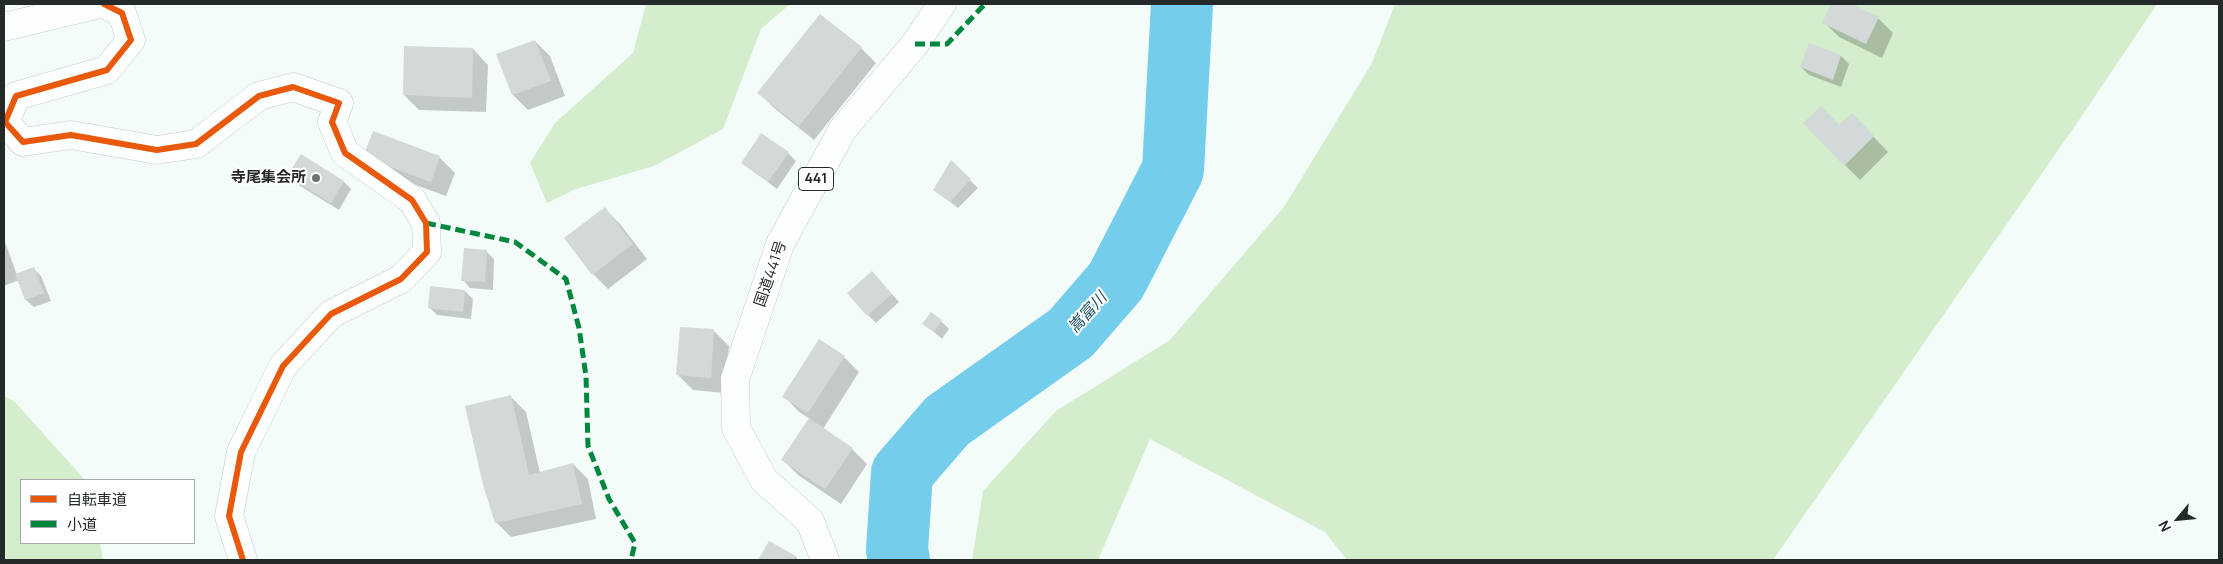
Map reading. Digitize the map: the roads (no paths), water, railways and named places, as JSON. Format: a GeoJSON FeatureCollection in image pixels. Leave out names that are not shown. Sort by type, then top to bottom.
{"type":"FeatureCollection","features":[{"type":"Feature","properties":{"kind":"main road"},"geometry":{"type":"LineString","coordinates":[[4,27],[100,4]]}},
{"type":"Feature","properties":{"kind":"main road"},"geometry":{"type":"LineString","coordinates":[[104,4],[122,13],[131,40],[107,70],[16,96],[5,122],[23,142],[71,135],[157,150],[196,144],[259,96],[293,87],[339,103],[332,122],[345,153],[412,200],[426,223],[427,252],[401,279],[330,314],[283,366],[241,452],[229,516],[243,560]]}},
{"type":"Feature","properties":{"kind":"main road","name":"国道441号"},"geometry":{"type":"LineString","coordinates":[[825,560],[810,521],[764,480],[736,428],[736,379],[780,244],[843,129],[915,44],[942,4]]}},
{"type":"Feature","properties":{"kind":"waterway","name":"嵩富川"},"geometry":{"type":"LineString","coordinates":[[899,560],[897,550],[902,473],[947,421],[1071,333],[1116,281],[1173,170],[1182,4]]}},
{"type":"Feature","properties":{"kind":"place","name":"寺尾集会所"},"geometry":{"type":"Point","coordinates":[316,178]}}]}
